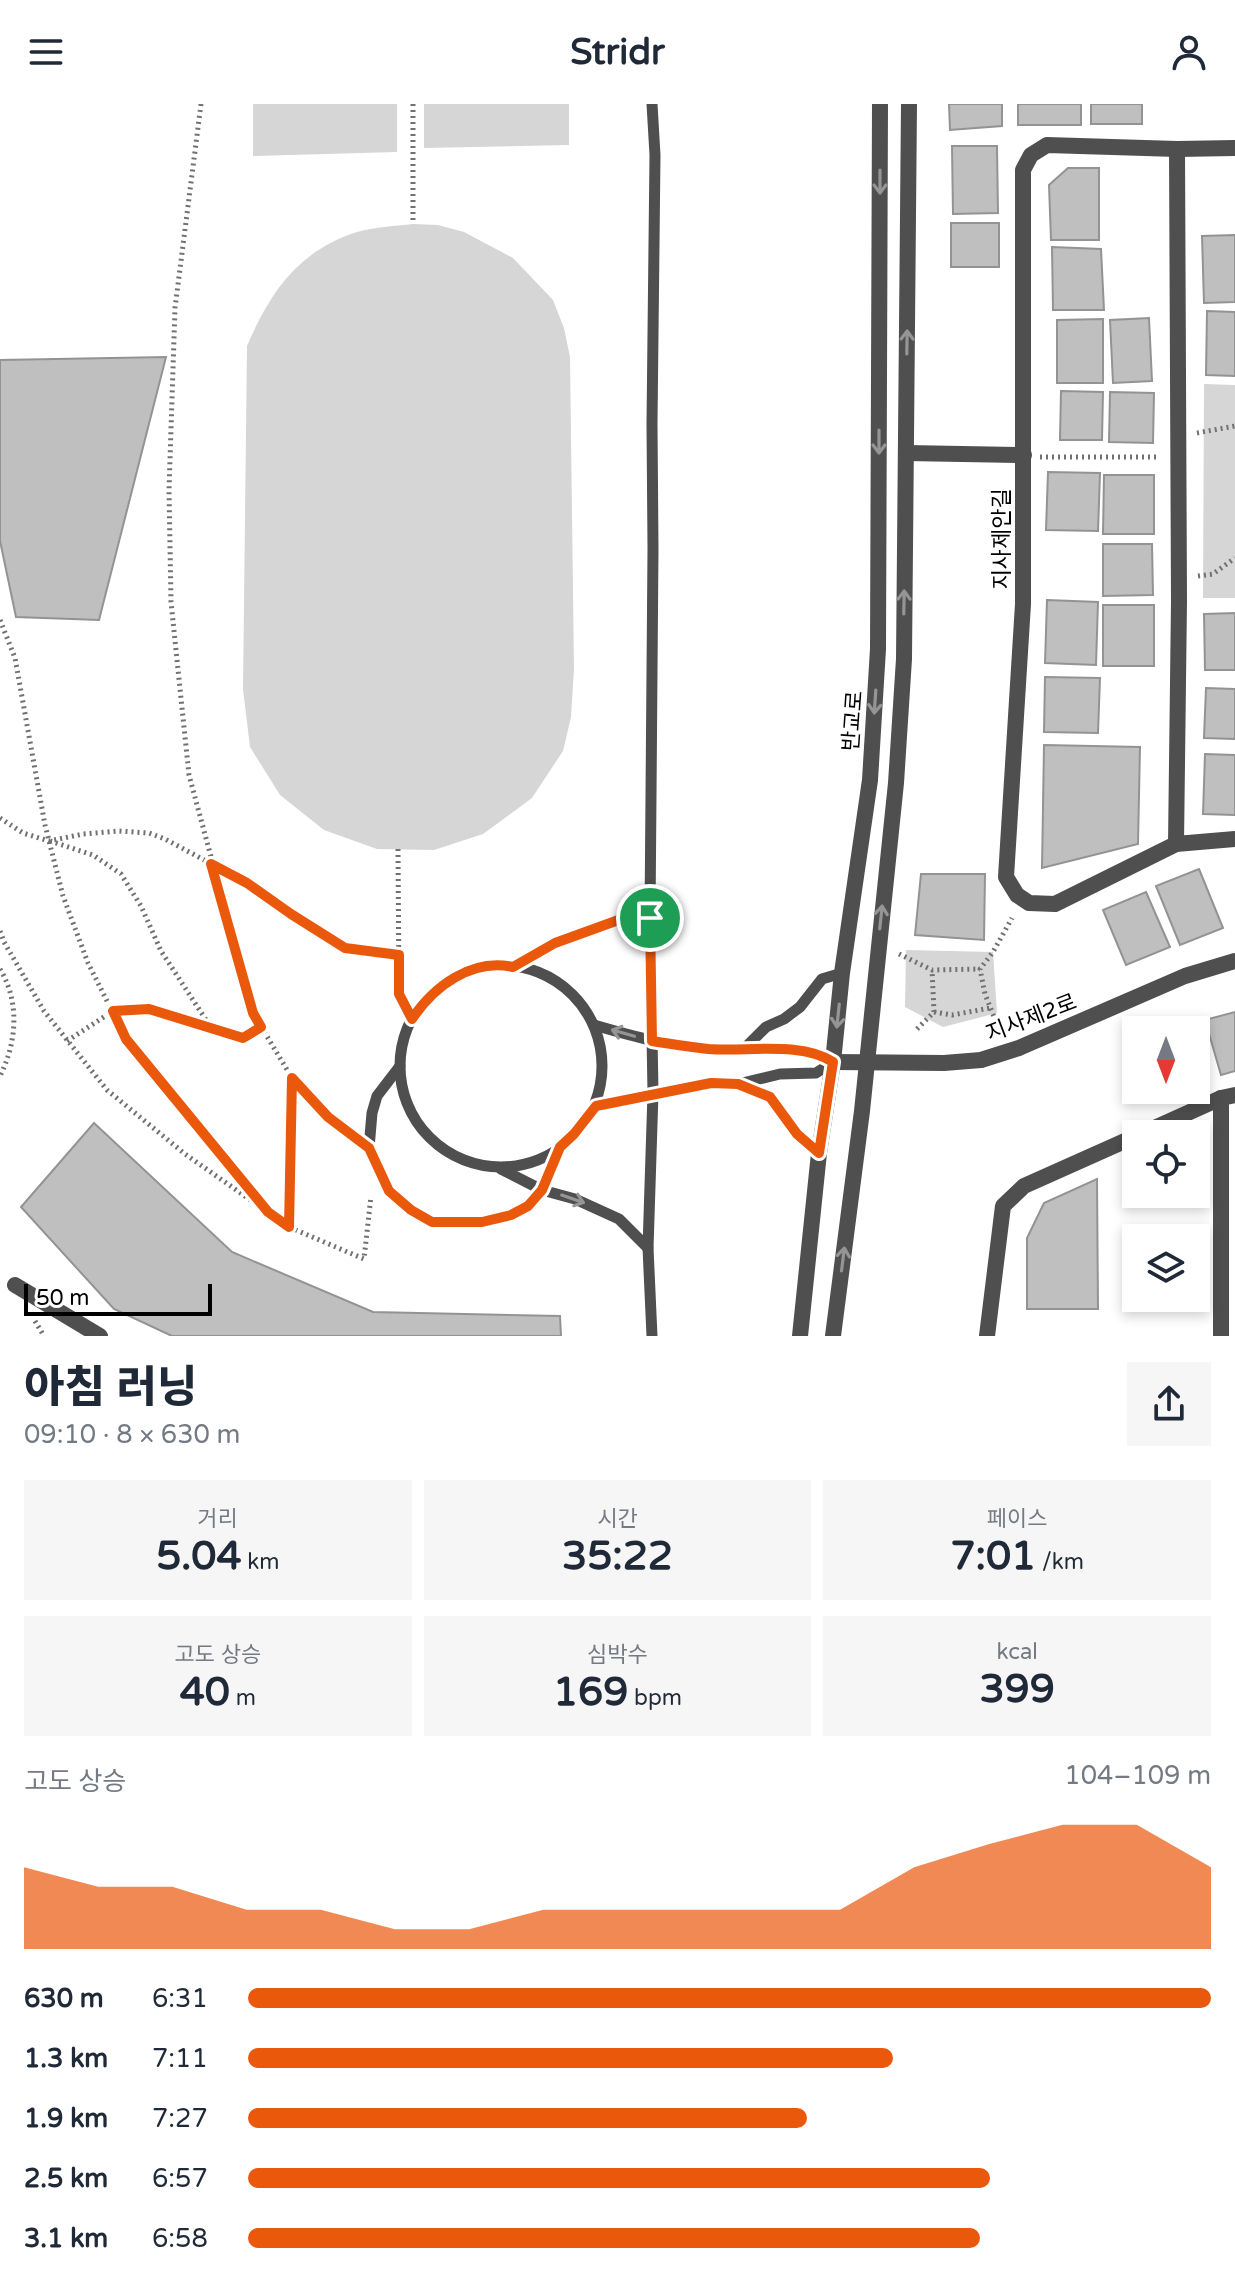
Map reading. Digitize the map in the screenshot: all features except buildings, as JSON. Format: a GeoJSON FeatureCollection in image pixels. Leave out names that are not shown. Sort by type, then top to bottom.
{"type":"FeatureCollection","features":[{"type":"Feature","properties":{"kind":"street","name":"반교로"},"geometry":{"type":"LineString","coordinates":[[800,1336],[819,1153],[870,780],[878,649],[880,104]]}},
{"type":"Feature","properties":{"kind":"street"},"geometry":{"type":"LineString","coordinates":[[833,1336],[867,1062],[896,783],[904,659],[909,104]]}},
{"type":"Feature","properties":{"kind":"street","name":"지사제안길"},"geometry":{"type":"LineString","coordinates":[[1235,148],[1047,145],[1031,155],[1023,170],[1031,456],[1006,877],[1017,895],[1029,903],[1055,904],[1176,844],[1235,839]]}},
{"type":"Feature","properties":{"kind":"street"},"geometry":{"type":"LineString","coordinates":[[1176,844],[1179,601],[1177,149]]}},
{"type":"Feature","properties":{"kind":"street"},"geometry":{"type":"LineString","coordinates":[[906,453],[1031,456]]}},
{"type":"Feature","properties":{"kind":"street","name":"지사제2로"},"geometry":{"type":"LineString","coordinates":[[833,1062],[944,1063],[981,1060],[1019,1048],[1185,976],[1235,961]]}},
{"type":"Feature","properties":{"kind":"street"},"geometry":{"type":"LineString","coordinates":[[1174,1120],[1228,1097],[1221,1336]]}},
{"type":"Feature","properties":{"kind":"street"},"geometry":{"type":"LineString","coordinates":[[987,1336],[1003,1206],[1024,1186],[1122,1142]]}},
{"type":"Feature","properties":{"kind":"street"},"geometry":{"type":"LineString","coordinates":[[15,1285],[100,1336]]}},
{"type":"Feature","properties":{"kind":"lane"},"geometry":{"type":"LineString","coordinates":[[652,104],[655,155],[650,918],[653,1093],[648,1248],[652,1336]]}},
{"type":"Feature","properties":{"kind":"lane"},"geometry":{"type":"LineString","coordinates":[[513,967],[555,943],[624,918],[650,918]]}},
{"type":"Feature","properties":{"kind":"lane"},"geometry":{"type":"LineString","coordinates":[[501,1169],[534,1161],[560,1147],[574,1134],[596,1106],[603,1074],[601,1044],[594,1025],[586,1009],[562,982],[540,971],[498,963],[470,971],[443,984],[425,1000],[404,1032],[400,1066],[403,1090],[414,1118],[434,1142],[467,1163],[501,1169],[542,1190],[575,1199],[619,1219],[648,1248]]}},
{"type":"Feature","properties":{"kind":"lane"},"geometry":{"type":"LineString","coordinates":[[744,1049],[766,1027],[800,1007],[822,979],[842,973]]}},
{"type":"Feature","properties":{"kind":"lane"},"geometry":{"type":"LineString","coordinates":[[594,1025],[652,1041],[710,1049],[820,1053],[833,1062],[816,1073],[780,1074],[738,1084],[711,1083],[596,1106]]}},
{"type":"Feature","properties":{"kind":"lane"},"geometry":{"type":"LineString","coordinates":[[400,1066],[377,1096],[372,1113],[372,1154],[389,1191],[411,1210],[432,1222],[482,1222],[511,1215],[528,1206],[542,1190],[560,1147]]}},
{"type":"Feature","properties":{"kind":"lane"},"geometry":{"type":"LineString","coordinates":[[738,1084],[770,1097],[797,1134],[819,1153]]}},
{"type":"Feature","properties":{"kind":"path"},"geometry":{"type":"LineString","coordinates":[[0,931],[44,1011],[107,1090],[185,1154],[289,1227],[364,1259],[372,1154],[328,1117],[292,1078],[253,1013],[189,775],[171,602],[169,506],[175,308],[201,104]]}},
{"type":"Feature","properties":{"kind":"path"},"geometry":{"type":"LineString","coordinates":[[413,104],[413,224]]}},
{"type":"Feature","properties":{"kind":"path"},"geometry":{"type":"LineString","coordinates":[[1192,434],[1235,426]]}},
{"type":"Feature","properties":{"kind":"path"},"geometry":{"type":"LineString","coordinates":[[1031,456],[1159,457]]}},
{"type":"Feature","properties":{"kind":"path"},"geometry":{"type":"LineString","coordinates":[[1191,576],[1213,574],[1235,558]]}},
{"type":"Feature","properties":{"kind":"path"},"geometry":{"type":"LineString","coordinates":[[0,620],[15,658],[49,841],[63,896],[88,963],[126,1039],[268,1212]]}},
{"type":"Feature","properties":{"kind":"path"},"geometry":{"type":"LineString","coordinates":[[0,818],[23,833],[93,855],[121,874],[141,906],[161,951],[210,1026]]}},
{"type":"Feature","properties":{"kind":"path"},"geometry":{"type":"LineString","coordinates":[[49,841],[118,831],[149,833],[247,883],[345,948],[399,955]]}},
{"type":"Feature","properties":{"kind":"path"},"geometry":{"type":"LineString","coordinates":[[398,849],[399,994],[412,1019]]}},
{"type":"Feature","properties":{"kind":"path"},"geometry":{"type":"LineString","coordinates":[[998,1027],[985,994],[980,969],[1012,918]]}},
{"type":"Feature","properties":{"kind":"path"},"geometry":{"type":"LineString","coordinates":[[899,954],[932,970],[980,969]]}},
{"type":"Feature","properties":{"kind":"path"},"geometry":{"type":"LineString","coordinates":[[0,969],[8,983],[15,1020],[9,1058],[0,1076]]}},
{"type":"Feature","properties":{"kind":"path"},"geometry":{"type":"LineString","coordinates":[[917,1029],[934,1012],[932,970]]}},
{"type":"Feature","properties":{"kind":"path"},"geometry":{"type":"LineString","coordinates":[[934,1012],[952,1015],[990,1008]]}},
{"type":"Feature","properties":{"kind":"path"},"geometry":{"type":"LineString","coordinates":[[67,1041],[113,1011],[149,1009],[243,1038],[261,1027]]}},
{"type":"Feature","properties":{"kind":"path"},"geometry":{"type":"LineString","coordinates":[[289,1227],[292,1078]]}},
{"type":"Feature","properties":{"kind":"shaded area"},"geometry":{"type":"Polygon","coordinates":[[[253,104],[397,104],[397,152],[253,156],[253,104]]]}},
{"type":"Feature","properties":{"kind":"shaded area"},"geometry":{"type":"Polygon","coordinates":[[[424,104],[569,104],[569,145],[424,148],[424,104]]]}},
{"type":"Feature","properties":{"kind":"shaded area"},"geometry":{"type":"Polygon","coordinates":[[[413,224],[438,225],[464,232],[513,258],[553,300],[564,328],[570,357],[574,669],[571,717],[563,751],[532,798],[483,834],[434,850],[377,849],[324,830],[280,795],[250,747],[243,689],[247,346],[276,291],[302,262],[318,250],[357,232],[413,224]]]}},
{"type":"Feature","properties":{"kind":"shaded area"},"geometry":{"type":"Polygon","coordinates":[[[1204,384],[1235,385],[1235,598],[1203,598],[1204,384]]]}},
{"type":"Feature","properties":{"kind":"shaded area"},"geometry":{"type":"Polygon","coordinates":[[[906,950],[993,952],[997,1013],[943,1027],[905,1007],[906,950]]]}},
{"type":"Feature","properties":{"kind":"route"},"geometry":{"type":"LineString","coordinates":[[211,864],[247,883],[345,948],[399,955],[399,994],[412,1019],[425,1000],[443,984],[470,971],[498,963],[513,967],[555,943],[624,918],[650,918],[652,1041],[710,1049],[820,1053],[833,1062],[819,1153],[797,1134],[770,1097],[738,1084],[711,1083],[653,1093],[596,1106],[560,1147],[542,1190],[528,1206],[511,1215],[482,1222],[432,1222],[411,1210],[389,1191],[369,1148],[328,1117],[292,1078],[289,1227],[268,1212],[126,1039],[113,1011],[149,1009],[243,1038],[261,1027],[253,1013],[211,864]]}}]}
